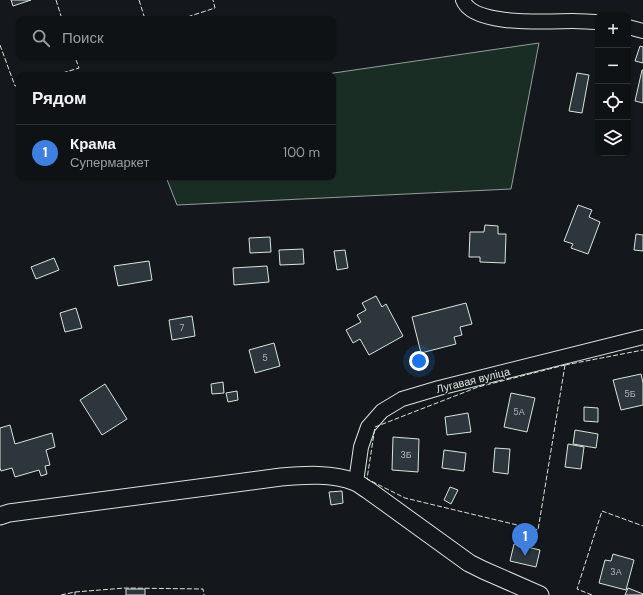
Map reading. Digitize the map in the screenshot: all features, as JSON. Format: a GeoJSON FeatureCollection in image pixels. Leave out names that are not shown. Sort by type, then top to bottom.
{"type":"FeatureCollection","features":[{"type":"Feature","properties":{"kind":"street"},"geometry":{"type":"LineString","coordinates":[[463,0],[464,3],[476,14],[496,18],[515,21],[595,22]]}},
{"type":"Feature","properties":{"kind":"street"},"geometry":{"type":"LineString","coordinates":[[631,28],[643,32]]}},
{"type":"Feature","properties":{"kind":"street","name":"Лугавая вуліца"},"geometry":{"type":"LineString","coordinates":[[356,482],[361,447],[368,427],[382,411],[402,399],[439,388],[643,337]]}},
{"type":"Feature","properties":{"kind":"street"},"geometry":{"type":"LineString","coordinates":[[0,516],[16,512],[292,476],[338,477],[356,482],[384,500],[470,563],[482,570],[540,595]]}},
{"type":"Feature","properties":{"kind":"green space"},"geometry":{"type":"Polygon","coordinates":[[[539,43],[511,189],[177,205],[167,180],[336,180],[336,73],[539,43]]]}},
{"type":"Feature","properties":{"kind":"building"},"geometry":{"type":"Polygon","coordinates":[[[11,0],[31,0],[13,6],[11,0]]]}},
{"type":"Feature","properties":{"kind":"building"},"geometry":{"type":"Polygon","coordinates":[[[640,46],[643,47],[643,63],[635,61],[640,46]]]}},
{"type":"Feature","properties":{"kind":"building"},"geometry":{"type":"Polygon","coordinates":[[[643,70],[643,103],[635,101],[643,70]]]}},
{"type":"Feature","properties":{"kind":"building"},"geometry":{"type":"Polygon","coordinates":[[[577,73],[589,75],[582,113],[569,111],[577,73]]]}},
{"type":"Feature","properties":{"kind":"building"},"geometry":{"type":"Polygon","coordinates":[[[578,205],[592,210],[589,217],[600,222],[588,254],[571,248],[573,244],[564,241],[578,205]]]}},
{"type":"Feature","properties":{"kind":"building"},"geometry":{"type":"Polygon","coordinates":[[[485,225],[498,226],[498,234],[506,234],[505,263],[480,262],[480,257],[469,257],[470,232],[484,232],[485,225]]]}},
{"type":"Feature","properties":{"kind":"building"},"geometry":{"type":"Polygon","coordinates":[[[636,234],[643,235],[643,251],[634,250],[636,234]]]}},
{"type":"Feature","properties":{"kind":"building"},"geometry":{"type":"Polygon","coordinates":[[[270,237],[271,252],[250,253],[249,238],[270,237]]]}},
{"type":"Feature","properties":{"kind":"building"},"geometry":{"type":"Polygon","coordinates":[[[303,249],[304,264],[280,265],[279,250],[303,249]]]}},
{"type":"Feature","properties":{"kind":"building"},"geometry":{"type":"Polygon","coordinates":[[[345,250],[348,268],[337,270],[334,251],[345,250]]]}},
{"type":"Feature","properties":{"kind":"building"},"geometry":{"type":"Polygon","coordinates":[[[54,258],[59,270],[36,279],[31,267],[54,258]]]}},
{"type":"Feature","properties":{"kind":"building"},"geometry":{"type":"Polygon","coordinates":[[[149,261],[152,280],[118,286],[114,266],[149,261]]]}},
{"type":"Feature","properties":{"kind":"building"},"geometry":{"type":"Polygon","coordinates":[[[267,266],[269,282],[234,285],[233,268],[267,266]]]}},
{"type":"Feature","properties":{"kind":"building"},"geometry":{"type":"Polygon","coordinates":[[[376,296],[382,307],[386,304],[403,336],[369,355],[360,339],[353,343],[346,330],[361,322],[357,315],[366,310],[362,303],[376,296]]]}},
{"type":"Feature","properties":{"kind":"building"},"geometry":{"type":"Polygon","coordinates":[[[466,303],[472,324],[460,327],[462,335],[454,337],[456,344],[421,353],[412,317],[466,303]]]}},
{"type":"Feature","properties":{"kind":"building"},"geometry":{"type":"Polygon","coordinates":[[[76,308],[82,328],[65,332],[60,313],[76,308]]]}},
{"type":"Feature","properties":{"kind":"building"},"geometry":{"type":"Polygon","coordinates":[[[192,316],[195,336],[172,340],[169,320],[192,316]]]}},
{"type":"Feature","properties":{"kind":"building"},"geometry":{"type":"Polygon","coordinates":[[[274,343],[280,366],[255,373],[249,350],[274,343]]]}},
{"type":"Feature","properties":{"kind":"building"},"geometry":{"type":"Polygon","coordinates":[[[641,374],[643,383],[643,405],[621,410],[613,380],[641,374]]]}},
{"type":"Feature","properties":{"kind":"building"},"geometry":{"type":"Polygon","coordinates":[[[223,382],[224,393],[212,394],[211,384],[223,382]]]}},
{"type":"Feature","properties":{"kind":"building"},"geometry":{"type":"Polygon","coordinates":[[[105,384],[127,419],[102,435],[80,400],[105,384]]]}},
{"type":"Feature","properties":{"kind":"building"},"geometry":{"type":"Polygon","coordinates":[[[237,391],[238,400],[228,402],[226,393],[237,391]]]}},
{"type":"Feature","properties":{"kind":"building"},"geometry":{"type":"Polygon","coordinates":[[[511,393],[535,398],[527,432],[504,427],[511,393]]]}},
{"type":"Feature","properties":{"kind":"building"},"geometry":{"type":"Polygon","coordinates":[[[584,407],[598,408],[598,422],[584,421],[584,407]]]}},
{"type":"Feature","properties":{"kind":"building"},"geometry":{"type":"Polygon","coordinates":[[[468,413],[471,432],[447,435],[445,417],[468,413]]]}},
{"type":"Feature","properties":{"kind":"building"},"geometry":{"type":"Polygon","coordinates":[[[10,425],[15,444],[52,433],[55,447],[46,450],[50,465],[45,466],[47,474],[41,476],[39,470],[15,477],[12,468],[1,471],[0,428],[10,425]]]}},
{"type":"Feature","properties":{"kind":"building"},"geometry":{"type":"Polygon","coordinates":[[[575,430],[598,434],[596,448],[573,444],[575,430]]]}},
{"type":"Feature","properties":{"kind":"building"},"geometry":{"type":"Polygon","coordinates":[[[393,437],[419,439],[418,472],[392,470],[393,437]]]}},
{"type":"Feature","properties":{"kind":"building"},"geometry":{"type":"Polygon","coordinates":[[[568,444],[584,447],[581,469],[565,467],[568,444]]]}},
{"type":"Feature","properties":{"kind":"building"},"geometry":{"type":"Polygon","coordinates":[[[495,448],[510,449],[508,474],[493,472],[495,448]]]}},
{"type":"Feature","properties":{"kind":"building"},"geometry":{"type":"Polygon","coordinates":[[[444,450],[466,453],[464,471],[442,468],[444,450]]]}},
{"type":"Feature","properties":{"kind":"building"},"geometry":{"type":"Polygon","coordinates":[[[450,487],[458,490],[451,504],[444,500],[450,487]]]}},
{"type":"Feature","properties":{"kind":"building"},"geometry":{"type":"Polygon","coordinates":[[[342,491],[343,503],[331,505],[329,492],[342,491]]]}},
{"type":"Feature","properties":{"kind":"building"},"geometry":{"type":"Polygon","coordinates":[[[514,544],[540,550],[536,567],[510,561],[514,544]]]}},
{"type":"Feature","properties":{"kind":"building"},"geometry":{"type":"Polygon","coordinates":[[[613,554],[634,560],[626,590],[599,583],[605,560],[611,561],[613,554]]]}},
{"type":"Feature","properties":{"kind":"building"},"geometry":{"type":"Polygon","coordinates":[[[628,588],[643,594],[625,595],[628,588]]]}},
{"type":"Feature","properties":{"kind":"building"},"geometry":{"type":"Polygon","coordinates":[[[126,589],[145,589],[145,595],[126,595],[126,589]]]}},
{"type":"Feature","properties":{"kind":"fence"},"geometry":{"type":"LineString","coordinates":[[56,0],[61,16]]}},
{"type":"Feature","properties":{"kind":"fence"},"geometry":{"type":"LineString","coordinates":[[139,0],[144,16]]}},
{"type":"Feature","properties":{"kind":"fence"},"geometry":{"type":"LineString","coordinates":[[190,16],[215,8],[213,0]]}},
{"type":"Feature","properties":{"kind":"fence"},"geometry":{"type":"LineString","coordinates":[[0,45],[16,86]]}},
{"type":"Feature","properties":{"kind":"fence"},"geometry":{"type":"LineString","coordinates":[[66,72],[79,68],[76,60]]}},
{"type":"Feature","properties":{"kind":"fence"},"geometry":{"type":"LineString","coordinates":[[565,365],[643,350]]}},
{"type":"Feature","properties":{"kind":"fence"},"geometry":{"type":"LineString","coordinates":[[565,365],[538,530],[405,498],[367,479],[375,427],[478,387],[565,365]]}},
{"type":"Feature","properties":{"kind":"fence"},"geometry":{"type":"LineString","coordinates":[[592,595],[577,589],[602,511],[643,526]]}},
{"type":"Feature","properties":{"kind":"fence"},"geometry":{"type":"LineString","coordinates":[[75,592],[125,588],[203,589],[204,595]]}},
{"type":"Feature","properties":{"kind":"fence"},"geometry":{"type":"LineString","coordinates":[[61,595],[75,592],[75,595]]}},
{"type":"Feature","properties":{"kind":"place","name":"Крама"},"geometry":{"type":"Point","coordinates":[525,556]}}]}
